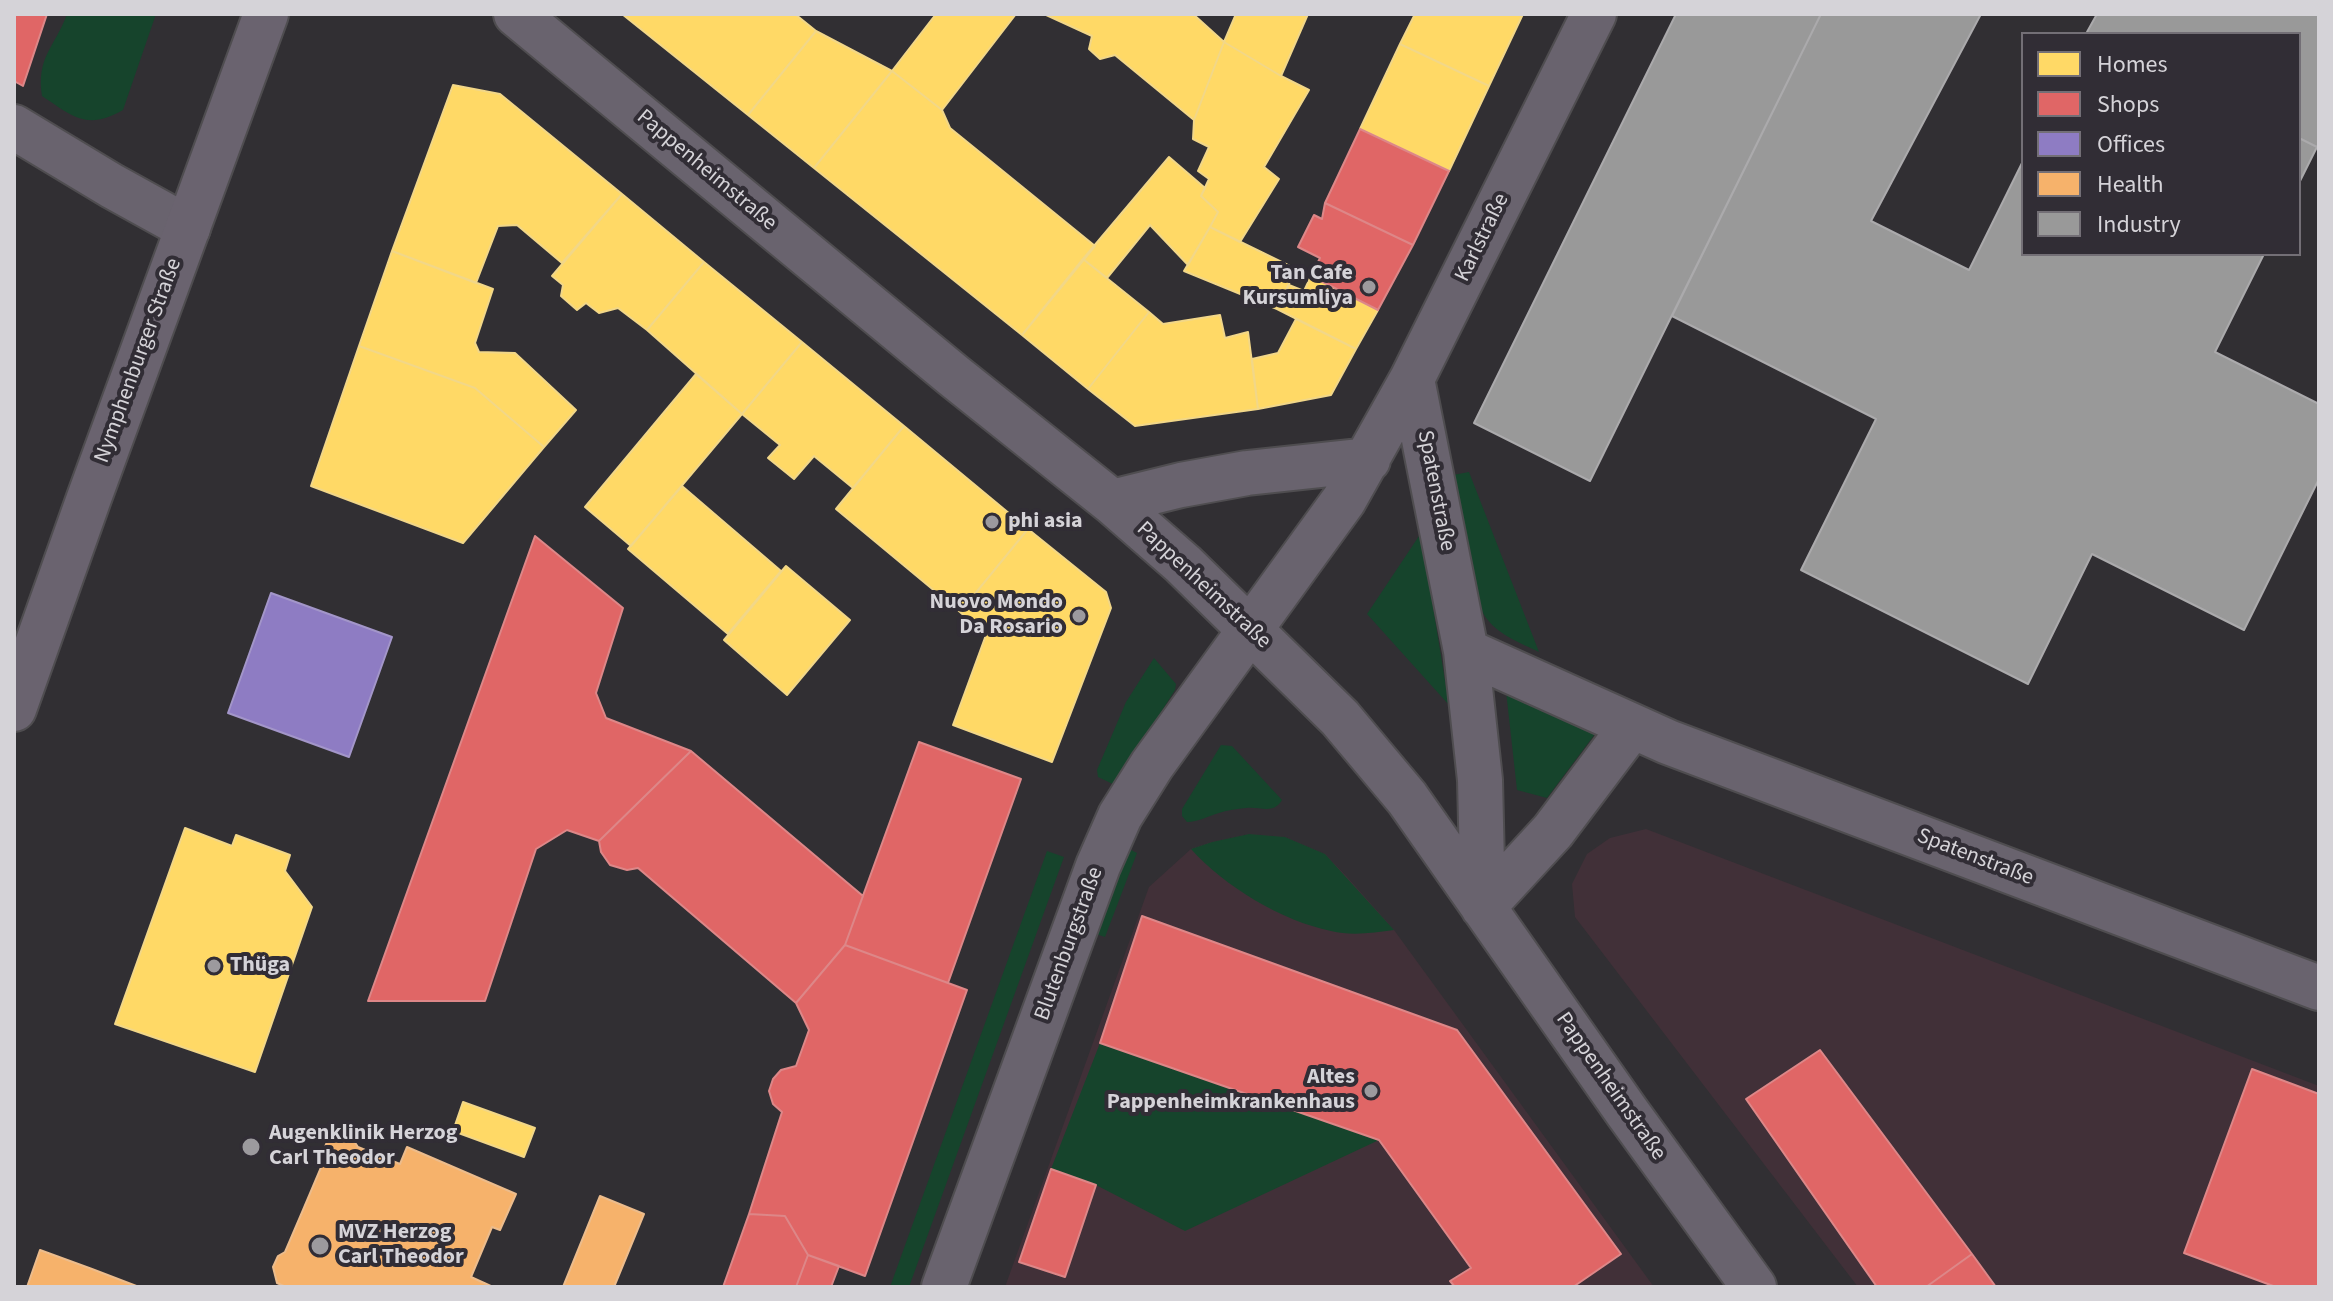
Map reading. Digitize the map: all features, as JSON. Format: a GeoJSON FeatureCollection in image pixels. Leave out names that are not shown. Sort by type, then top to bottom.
{"type":"FeatureCollection","features":[{"type":"Feature","properties":{"kind":"main road","name":"Nymphenburger Straße"},"geometry":{"type":"LineString","coordinates":[[14,709],[266,14]]}},
{"type":"Feature","properties":{"kind":"street","name":"Pappenheimstraße"},"geometry":{"type":"LineString","coordinates":[[516,14],[954,376],[1112,502],[1173,555],[1340,718],[1407,798],[1754,1287]]}},
{"type":"Feature","properties":{"kind":"street","name":"Karlstraße"},"geometry":{"type":"LineString","coordinates":[[1250,629],[1318,538],[1368,460],[1412,379],[1594,14]]}},
{"type":"Feature","properties":{"kind":"street"},"geometry":{"type":"LineString","coordinates":[[14,127],[188,228]]}},
{"type":"Feature","properties":{"kind":"street","name":"Spatenstraße"},"geometry":{"type":"LineString","coordinates":[[1412,379],[1466,651],[1480,780],[1483,907]]}},
{"type":"Feature","properties":{"kind":"street"},"geometry":{"type":"LineString","coordinates":[[1112,502],[1247,473],[1368,460]]}},
{"type":"Feature","properties":{"kind":"street","name":"Blutenburgstraße"},"geometry":{"type":"LineString","coordinates":[[944,1287],[1098,866],[1120,816],[1170,738],[1250,629]]}},
{"type":"Feature","properties":{"kind":"street","name":"Spatenstraße"},"geometry":{"type":"LineString","coordinates":[[1466,651],[1668,742],[2319,988]]}},
{"type":"Feature","properties":{"kind":"street"},"geometry":{"type":"LineString","coordinates":[[1483,907],[1553,831],[1632,726]]}},
{"type":"Feature","properties":{"kind":"shaded area"},"geometry":{"type":"Polygon","coordinates":[[[1646,829],[2319,1086],[2319,1287],[1858,1287],[1575,917],[1572,884],[1587,854],[1610,838],[1646,829]]]}},
{"type":"Feature","properties":{"kind":"shaded area"},"geometry":{"type":"Polygon","coordinates":[[[1249,834],[1285,837],[1325,854],[1347,877],[1394,930],[1654,1287],[1005,1287],[1149,887],[1191,849],[1249,834]]]}},
{"type":"Feature","properties":{"kind":"green space"},"geometry":{"type":"Polygon","coordinates":[[[67,14],[156,14],[123,110],[89,120],[71,115],[42,96],[44,62],[67,14]]]}},
{"type":"Feature","properties":{"kind":"green space"},"geometry":{"type":"Polygon","coordinates":[[[1469,472],[1539,652],[1498,630],[1480,607],[1465,550],[1453,475],[1469,472]]]}},
{"type":"Feature","properties":{"kind":"green space"},"geometry":{"type":"Polygon","coordinates":[[[1421,533],[1449,705],[1367,614],[1421,533]]]}},
{"type":"Feature","properties":{"kind":"green space"},"geometry":{"type":"Polygon","coordinates":[[[1154,658],[1176,684],[1175,690],[1115,785],[1098,777],[1097,770],[1126,702],[1154,658]]]}},
{"type":"Feature","properties":{"kind":"green space"},"geometry":{"type":"Polygon","coordinates":[[[1506,691],[1601,726],[1547,798],[1517,790],[1506,691]]]}},
{"type":"Feature","properties":{"kind":"green space"},"geometry":{"type":"Polygon","coordinates":[[[1221,745],[1232,746],[1282,800],[1270,809],[1232,810],[1187,822],[1182,816],[1182,809],[1221,745]]]}},
{"type":"Feature","properties":{"kind":"green space"},"geometry":{"type":"Polygon","coordinates":[[[1249,834],[1285,837],[1325,854],[1394,930],[1346,933],[1293,919],[1237,889],[1191,849],[1249,834]]]}},
{"type":"Feature","properties":{"kind":"green space"},"geometry":{"type":"Polygon","coordinates":[[[1129,849],[1137,853],[1105,937],[1093,933],[1129,849]]]}},
{"type":"Feature","properties":{"kind":"green space"},"geometry":{"type":"Polygon","coordinates":[[[1047,851],[1064,857],[909,1287],[890,1287],[1047,851]]]}},
{"type":"Feature","properties":{"kind":"green space"},"geometry":{"type":"Polygon","coordinates":[[[1100,1043],[1379,1140],[1185,1231],[1096,1185],[1051,1169],[1100,1043]]]}},
{"type":"Feature","properties":{"kind":"building: Homes"},"geometry":{"type":"Polygon","coordinates":[[[622,14],[795,14],[816,31],[748,115],[622,14]]]}},
{"type":"Feature","properties":{"kind":"building: Homes"},"geometry":{"type":"Polygon","coordinates":[[[936,14],[1016,14],[942,110],[892,71],[936,14]]]}},
{"type":"Feature","properties":{"kind":"building: Homes"},"geometry":{"type":"Polygon","coordinates":[[[1044,14],[1193,14],[1224,42],[1194,120],[1115,55],[1100,59],[1089,49],[1092,36],[1044,14]]]}},
{"type":"Feature","properties":{"kind":"building: Homes"},"geometry":{"type":"Polygon","coordinates":[[[1236,14],[1308,14],[1281,76],[1224,42],[1236,14]]]}},
{"type":"Feature","properties":{"kind":"building: Homes"},"geometry":{"type":"Polygon","coordinates":[[[1415,14],[1523,14],[1489,86],[1400,44],[1415,14]]]}},
{"type":"Feature","properties":{"kind":"building: Homes"},"geometry":{"type":"Polygon","coordinates":[[[816,31],[892,71],[814,168],[748,115],[816,31]]]}},
{"type":"Feature","properties":{"kind":"building: Homes"},"geometry":{"type":"Polygon","coordinates":[[[1224,42],[1309,90],[1264,167],[1279,179],[1240,242],[1210,227],[1218,212],[1201,196],[1209,179],[1198,171],[1209,147],[1193,139],[1194,120],[1224,42]]]}},
{"type":"Feature","properties":{"kind":"building: Homes"},"geometry":{"type":"Polygon","coordinates":[[[1400,44],[1489,86],[1449,171],[1360,129],[1400,44]]]}},
{"type":"Feature","properties":{"kind":"building: Homes"},"geometry":{"type":"Polygon","coordinates":[[[892,71],[942,110],[950,128],[1095,246],[1022,335],[814,168],[892,71]]]}},
{"type":"Feature","properties":{"kind":"building: Homes"},"geometry":{"type":"Polygon","coordinates":[[[453,85],[500,94],[622,194],[562,263],[517,225],[498,226],[476,283],[392,251],[453,85]]]}},
{"type":"Feature","properties":{"kind":"building: Homes"},"geometry":{"type":"Polygon","coordinates":[[[1169,157],[1205,188],[1201,196],[1218,212],[1188,265],[1150,225],[1107,278],[1083,259],[1169,157]]]}},
{"type":"Feature","properties":{"kind":"building: Homes"},"geometry":{"type":"Polygon","coordinates":[[[622,194],[704,262],[647,330],[618,308],[599,313],[586,303],[577,310],[561,296],[563,285],[552,276],[622,194]]]}},
{"type":"Feature","properties":{"kind":"building: Homes"},"geometry":{"type":"Polygon","coordinates":[[[1210,227],[1296,269],[1277,309],[1184,271],[1210,227]]]}},
{"type":"Feature","properties":{"kind":"building: Homes"},"geometry":{"type":"Polygon","coordinates":[[[392,251],[493,289],[475,343],[479,352],[515,353],[576,410],[544,447],[475,388],[359,346],[392,251]]]}},
{"type":"Feature","properties":{"kind":"building: Homes"},"geometry":{"type":"Polygon","coordinates":[[[1083,259],[1149,312],[1088,389],[1022,335],[1083,259]]]}},
{"type":"Feature","properties":{"kind":"building: Homes"},"geometry":{"type":"Polygon","coordinates":[[[704,262],[802,342],[742,414],[647,330],[704,262]]]}},
{"type":"Feature","properties":{"kind":"building: Homes"},"geometry":{"type":"Polygon","coordinates":[[[1311,276],[1378,310],[1356,349],[1277,309],[1289,285],[1304,291],[1311,276]]]}},
{"type":"Feature","properties":{"kind":"building: Homes"},"geometry":{"type":"Polygon","coordinates":[[[1149,312],[1163,324],[1220,315],[1225,338],[1248,332],[1258,409],[1135,426],[1088,389],[1149,312]]]}},
{"type":"Feature","properties":{"kind":"building: Homes"},"geometry":{"type":"Polygon","coordinates":[[[1296,319],[1356,349],[1331,395],[1258,409],[1252,359],[1278,353],[1296,319]]]}},
{"type":"Feature","properties":{"kind":"building: Homes"},"geometry":{"type":"Polygon","coordinates":[[[802,342],[904,426],[853,488],[814,456],[794,479],[768,458],[780,445],[742,414],[802,342]]]}},
{"type":"Feature","properties":{"kind":"building: Homes"},"geometry":{"type":"Polygon","coordinates":[[[359,346],[475,388],[544,447],[463,543],[311,486],[359,346]]]}},
{"type":"Feature","properties":{"kind":"building: Homes"},"geometry":{"type":"Polygon","coordinates":[[[696,374],[742,414],[631,546],[585,507],[696,374]]]}},
{"type":"Feature","properties":{"kind":"building: Homes"},"geometry":{"type":"Polygon","coordinates":[[[904,426],[1028,529],[960,612],[836,509],[904,426]]]}},
{"type":"Feature","properties":{"kind":"building: Homes"},"geometry":{"type":"Polygon","coordinates":[[[682,486],[781,571],[728,634],[628,549],[682,486]]]}},
{"type":"Feature","properties":{"kind":"building: Homes"},"geometry":{"type":"Polygon","coordinates":[[[1028,529],[1106,592],[1111,608],[1052,762],[953,725],[986,635],[960,612],[1028,529]]]}},
{"type":"Feature","properties":{"kind":"building: Homes"},"geometry":{"type":"Polygon","coordinates":[[[786,566],[850,620],[787,695],[724,640],[786,566]]]}},
{"type":"Feature","properties":{"kind":"building: Homes","name":"Thüga"},"geometry":{"type":"Polygon","coordinates":[[[185,828],[232,846],[236,835],[290,855],[285,871],[312,907],[255,1072],[115,1024],[185,828]]]}},
{"type":"Feature","properties":{"kind":"building: Homes"},"geometry":{"type":"Polygon","coordinates":[[[463,1102],[535,1128],[524,1157],[453,1131],[463,1102]]]}},
{"type":"Feature","properties":{"kind":"building: Shops"},"geometry":{"type":"Polygon","coordinates":[[[14,14],[47,14],[23,86],[14,81],[14,14]]]}},
{"type":"Feature","properties":{"kind":"building: Shops"},"geometry":{"type":"Polygon","coordinates":[[[1360,129],[1449,171],[1413,245],[1325,203],[1360,129]]]}},
{"type":"Feature","properties":{"kind":"building: Shops"},"geometry":{"type":"Polygon","coordinates":[[[1325,203],[1413,245],[1378,310],[1311,276],[1320,258],[1298,247],[1314,215],[1322,219],[1325,203]]]}},
{"type":"Feature","properties":{"kind":"building: Shops"},"geometry":{"type":"Polygon","coordinates":[[[535,536],[623,608],[596,693],[606,718],[691,751],[599,841],[567,830],[536,849],[485,1001],[368,1001],[535,536]]]}},
{"type":"Feature","properties":{"kind":"building: Shops"},"geometry":{"type":"Polygon","coordinates":[[[919,742],[1021,779],[948,983],[845,945],[919,742]]]}},
{"type":"Feature","properties":{"kind":"building: Shops"},"geometry":{"type":"Polygon","coordinates":[[[691,751],[863,896],[845,945],[796,1003],[638,868],[627,870],[610,865],[601,852],[599,841],[691,751]]]}},
{"type":"Feature","properties":{"kind":"building: Shops","name":"Altes Pappenheimkrankenhaus"},"geometry":{"type":"Polygon","coordinates":[[[1142,916],[1457,1030],[1621,1254],[1573,1287],[1455,1287],[1450,1281],[1471,1268],[1379,1140],[1100,1043],[1142,916]]]}},
{"type":"Feature","properties":{"kind":"building: Shops"},"geometry":{"type":"Polygon","coordinates":[[[845,945],[967,990],[865,1276],[808,1255],[785,1216],[749,1214],[782,1112],[773,1104],[769,1091],[773,1079],[781,1070],[796,1066],[809,1030],[796,1003],[845,945]]]}},
{"type":"Feature","properties":{"kind":"building: Shops"},"geometry":{"type":"Polygon","coordinates":[[[1820,1050],[1972,1254],[1926,1287],[1877,1287],[1746,1099],[1820,1050]]]}},
{"type":"Feature","properties":{"kind":"building: Shops"},"geometry":{"type":"Polygon","coordinates":[[[2252,1069],[2319,1094],[2319,1287],[2276,1287],[2184,1253],[2252,1069]]]}},
{"type":"Feature","properties":{"kind":"building: Shops"},"geometry":{"type":"Polygon","coordinates":[[[1051,1169],[1096,1185],[1065,1277],[1019,1262],[1051,1169]]]}},
{"type":"Feature","properties":{"kind":"building: Shops"},"geometry":{"type":"Polygon","coordinates":[[[749,1214],[785,1216],[808,1255],[796,1287],[723,1287],[749,1214]]]}},
{"type":"Feature","properties":{"kind":"building: Shops"},"geometry":{"type":"Polygon","coordinates":[[[1972,1254],[1996,1287],[1926,1287],[1972,1254]]]}},
{"type":"Feature","properties":{"kind":"building: Shops"},"geometry":{"type":"Polygon","coordinates":[[[808,1255],[839,1266],[831,1287],[796,1287],[808,1255]]]}},
{"type":"Feature","properties":{"kind":"building: Offices"},"geometry":{"type":"Polygon","coordinates":[[[271,593],[392,637],[349,757],[228,713],[271,593]]]}},
{"type":"Feature","properties":{"kind":"building: Health"},"geometry":{"type":"Polygon","coordinates":[[[343,1136],[354,1141],[358,1147],[400,1164],[407,1147],[516,1194],[500,1230],[492,1227],[471,1277],[493,1287],[286,1287],[277,1283],[273,1267],[278,1256],[285,1252],[325,1158],[323,1151],[328,1140],[343,1136]]]}},
{"type":"Feature","properties":{"kind":"building: Health"},"geometry":{"type":"Polygon","coordinates":[[[600,1196],[644,1214],[614,1287],[563,1287],[600,1196]]]}},
{"type":"Feature","properties":{"kind":"building: Health"},"geometry":{"type":"Polygon","coordinates":[[[40,1250],[92,1269],[139,1287],[27,1287],[40,1250]]]}},
{"type":"Feature","properties":{"kind":"building: Industry"},"geometry":{"type":"Polygon","coordinates":[[[1676,14],[1821,14],[1590,481],[1474,423],[1676,14]]]}},
{"type":"Feature","properties":{"kind":"building: Industry"},"geometry":{"type":"Polygon","coordinates":[[[1821,14],[1981,14],[1871,221],[1969,270],[2021,165],[2021,256],[2263,256],[2215,352],[2319,404],[2319,479],[2244,630],[2092,554],[2028,684],[1801,570],[1876,419],[1672,316],[1821,14]]]}},
{"type":"Feature","properties":{"kind":"building: Industry"},"geometry":{"type":"Polygon","coordinates":[[[2097,14],[2319,14],[2319,143],[2317,147],[2301,139],[2301,32],[2087,32],[2097,14]]]}},
{"type":"Feature","properties":{"kind":"building: Industry"},"geometry":{"type":"Polygon","coordinates":[[[2301,139],[2317,147],[2301,179],[2301,139]]]}},
{"type":"Feature","properties":{"kind":"place","name":"Tan Cafe Kursumliya"},"geometry":{"type":"Point","coordinates":[1369,287]}},
{"type":"Feature","properties":{"kind":"place","name":"phi asia"},"geometry":{"type":"Point","coordinates":[992,522]}},
{"type":"Feature","properties":{"kind":"place","name":"Nuovo Mondo Da Rosario"},"geometry":{"type":"Point","coordinates":[1079,616]}},
{"type":"Feature","properties":{"kind":"place","name":"Thüga"},"geometry":{"type":"Point","coordinates":[214,966]}},
{"type":"Feature","properties":{"kind":"place","name":"Altes Pappenheimkrankenhaus"},"geometry":{"type":"Point","coordinates":[1371,1091]}},
{"type":"Feature","properties":{"kind":"place","name":"Augenklinik Herzog Carl Theodor"},"geometry":{"type":"Point","coordinates":[251,1147]}},
{"type":"Feature","properties":{"kind":"place","name":"MVZ Herzog Carl Theodor"},"geometry":{"type":"Point","coordinates":[320,1246]}}]}
